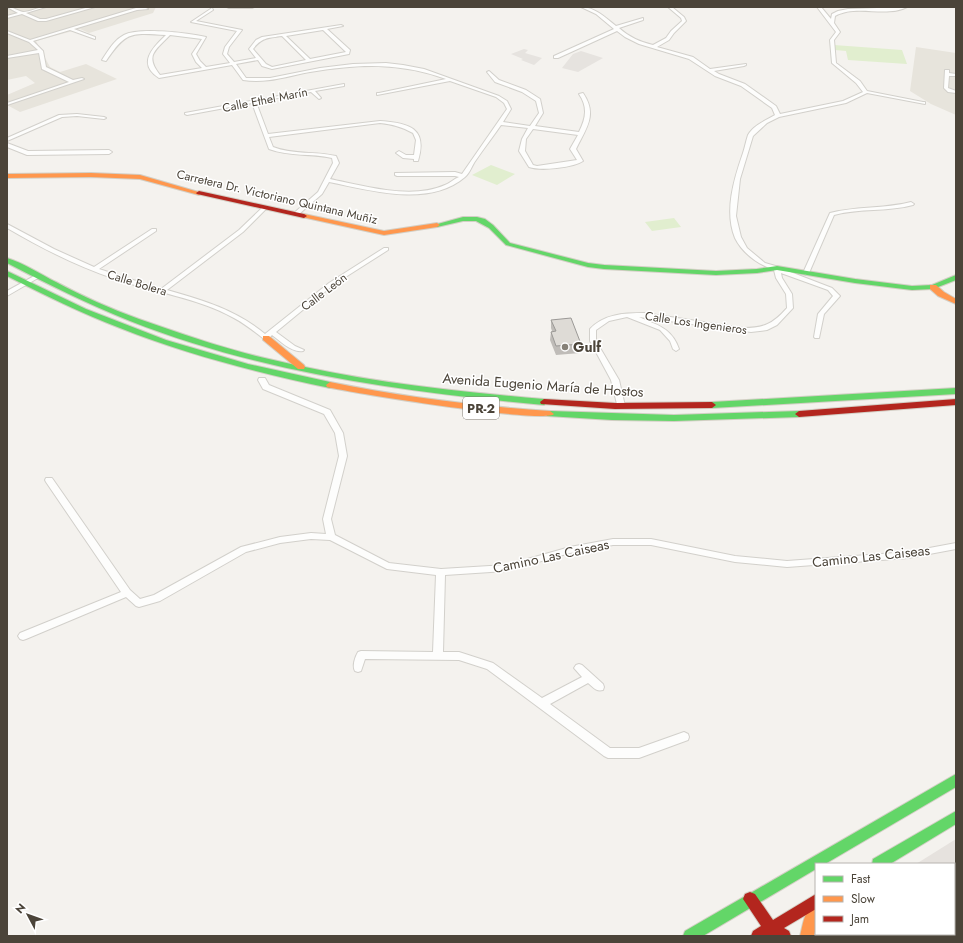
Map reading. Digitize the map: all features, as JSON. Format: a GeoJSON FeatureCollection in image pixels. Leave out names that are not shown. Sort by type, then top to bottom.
{"type":"FeatureCollection","features":[{"type":"Feature","properties":{"kind":"main road","name":"Carretera Dr. Victoriano Quintana Muñiz"},"geometry":{"type":"LineString","coordinates":[[7,176],[91,175],[140,177],[177,188],[264,208],[384,232],[427,227],[465,219],[480,220],[489,224],[501,239],[508,244],[588,265],[604,267],[716,273],[745,272],[777,268],[912,288],[933,287],[956,277]]}},
{"type":"Feature","properties":{"kind":"main road","name":"Avenida Eugenio María de Hostos"},"geometry":{"type":"LineString","coordinates":[[7,260],[36,277],[84,300],[137,322],[204,344],[257,359],[363,382],[457,395],[621,406],[700,406],[789,402],[956,391]]}},
{"type":"Feature","properties":{"kind":"main road","name":"Avenida Eugenio María de Hostos"},"geometry":{"type":"LineString","coordinates":[[7,273],[25,284],[56,299],[128,330],[214,358],[318,383],[411,400],[495,410],[625,417],[709,418],[956,402]]}},
{"type":"Feature","properties":{"kind":"main road"},"geometry":{"type":"LineString","coordinates":[[933,287],[941,294],[956,302]]}},
{"type":"Feature","properties":{"kind":"main road"},"geometry":{"type":"LineString","coordinates":[[257,359],[269,356],[273,352],[268,336]]}},
{"type":"Feature","properties":{"kind":"main road"},"geometry":{"type":"LineString","coordinates":[[268,336],[290,359],[307,370]]}},
{"type":"Feature","properties":{"kind":"main road"},"geometry":{"type":"LineString","coordinates":[[214,358],[233,367],[256,374],[262,377],[262,380],[271,377],[304,384],[318,383]]}},
{"type":"Feature","properties":{"kind":"main road"},"geometry":{"type":"LineString","coordinates":[[690,936],[750,899],[956,780]]}},
{"type":"Feature","properties":{"kind":"main road"},"geometry":{"type":"LineString","coordinates":[[880,863],[956,817]]}},
{"type":"Feature","properties":{"kind":"main road"},"geometry":{"type":"LineString","coordinates":[[750,899],[771,932],[784,936]]}},
{"type":"Feature","properties":{"kind":"main road"},"geometry":{"type":"LineString","coordinates":[[758,936],[771,932],[815,902]]}},
{"type":"Feature","properties":{"kind":"main road"},"geometry":{"type":"LineString","coordinates":[[807,936],[812,916],[815,912]]}},
{"type":"Feature","properties":{"kind":"street"},"geometry":{"type":"LineString","coordinates":[[8,7],[39,20],[46,20],[93,7]]}},
{"type":"Feature","properties":{"kind":"street"},"geometry":{"type":"LineString","coordinates":[[7,18],[44,7]]}},
{"type":"Feature","properties":{"kind":"street"},"geometry":{"type":"LineString","coordinates":[[229,7],[252,7]]}},
{"type":"Feature","properties":{"kind":"street"},"geometry":{"type":"LineString","coordinates":[[583,7],[597,13],[626,36],[640,43],[691,58],[717,75],[743,85],[774,107],[778,116]]}},
{"type":"Feature","properties":{"kind":"street"},"geometry":{"type":"LineString","coordinates":[[653,47],[668,39],[672,32],[684,21],[683,18],[670,7]]}},
{"type":"Feature","properties":{"kind":"street"},"geometry":{"type":"LineString","coordinates":[[819,7],[838,32],[832,40],[834,63],[858,82],[866,92]]}},
{"type":"Feature","properties":{"kind":"street"},"geometry":{"type":"LineString","coordinates":[[832,23],[833,15],[840,11],[891,10],[905,7]]}},
{"type":"Feature","properties":{"kind":"street"},"geometry":{"type":"LineString","coordinates":[[30,41],[137,9],[146,9]]}},
{"type":"Feature","properties":{"kind":"street"},"geometry":{"type":"LineString","coordinates":[[212,9],[193,22],[240,30],[224,54],[245,79],[270,79],[338,66],[371,64],[405,67],[427,72],[507,102],[509,109],[462,176],[446,186],[432,190],[414,192],[387,191],[328,180]]}},
{"type":"Feature","properties":{"kind":"street"},"geometry":{"type":"LineString","coordinates":[[556,57],[616,29],[642,20]]}},
{"type":"Feature","properties":{"kind":"street"},"geometry":{"type":"LineString","coordinates":[[324,29],[349,51],[342,55],[272,68],[266,66],[258,59],[251,49],[257,41],[263,38],[341,26]]}},
{"type":"Feature","properties":{"kind":"street"},"geometry":{"type":"LineString","coordinates":[[70,29],[94,38]]}},
{"type":"Feature","properties":{"kind":"street"},"geometry":{"type":"LineString","coordinates":[[7,32],[30,41],[41,52],[44,68],[73,82]]}},
{"type":"Feature","properties":{"kind":"street"},"geometry":{"type":"LineString","coordinates":[[104,60],[112,47],[131,33],[205,38],[194,54],[198,62],[205,69]]}},
{"type":"Feature","properties":{"kind":"street"},"geometry":{"type":"LineString","coordinates":[[168,35],[156,46],[150,58],[150,65],[159,77],[258,59]]}},
{"type":"Feature","properties":{"kind":"street"},"geometry":{"type":"LineString","coordinates":[[283,35],[309,61]]}},
{"type":"Feature","properties":{"kind":"street"},"geometry":{"type":"LineString","coordinates":[[7,57],[41,52]]}},
{"type":"Feature","properties":{"kind":"street"},"geometry":{"type":"LineString","coordinates":[[710,70],[744,65]]}},
{"type":"Feature","properties":{"kind":"street"},"geometry":{"type":"LineString","coordinates":[[489,72],[497,81],[524,91],[538,100],[540,113],[524,139],[522,151],[531,166],[534,168],[575,163],[580,161],[573,149],[589,113],[587,102],[581,94]]}},
{"type":"Feature","properties":{"kind":"street"},"geometry":{"type":"LineString","coordinates":[[956,76],[947,73],[946,88],[950,91],[956,92]]}},
{"type":"Feature","properties":{"kind":"street"},"geometry":{"type":"LineString","coordinates":[[8,104],[82,79]]}},
{"type":"Feature","properties":{"kind":"street"},"geometry":{"type":"LineString","coordinates":[[379,94],[450,80]]}},
{"type":"Feature","properties":{"kind":"street","name":"Calle Ethel Marín"},"geometry":{"type":"LineString","coordinates":[[187,114],[342,85]]}},
{"type":"Feature","properties":{"kind":"street"},"geometry":{"type":"LineString","coordinates":[[312,91],[319,98]]}},
{"type":"Feature","properties":{"kind":"street"},"geometry":{"type":"LineString","coordinates":[[817,337],[821,314],[837,296],[830,289],[763,264],[745,249],[738,238],[733,216],[737,180],[751,135],[765,122],[778,116],[834,105],[866,92],[923,103]]}},
{"type":"Feature","properties":{"kind":"street"},"geometry":{"type":"LineString","coordinates":[[254,102],[271,148],[280,152],[323,154],[334,158],[336,162],[320,193],[296,214]]}},
{"type":"Feature","properties":{"kind":"street"},"geometry":{"type":"LineString","coordinates":[[7,140],[61,116],[77,115],[104,118]]}},
{"type":"Feature","properties":{"kind":"street"},"geometry":{"type":"LineString","coordinates":[[266,136],[366,124],[393,123],[406,127],[415,132],[418,140],[417,159],[405,157],[399,152]]}},
{"type":"Feature","properties":{"kind":"street"},"geometry":{"type":"LineString","coordinates":[[499,123],[580,134]]}},
{"type":"Feature","properties":{"kind":"street"},"geometry":{"type":"LineString","coordinates":[[7,145],[27,153],[109,152]]}},
{"type":"Feature","properties":{"kind":"street"},"geometry":{"type":"LineString","coordinates":[[397,174],[406,176],[455,174],[462,176]]}},
{"type":"Feature","properties":{"kind":"street"},"geometry":{"type":"LineString","coordinates":[[806,273],[832,214],[852,208],[900,208],[911,204]]}},
{"type":"Feature","properties":{"kind":"street"},"geometry":{"type":"LineString","coordinates":[[163,290],[241,231],[264,208]]}},
{"type":"Feature","properties":{"kind":"street","name":"Calle Bolera"},"geometry":{"type":"LineString","coordinates":[[7,226],[36,243],[95,270],[216,307],[249,323],[268,336],[301,350]]}},
{"type":"Feature","properties":{"kind":"street"},"geometry":{"type":"LineString","coordinates":[[95,270],[154,230]]}},
{"type":"Feature","properties":{"kind":"street","name":"Calle León"},"geometry":{"type":"LineString","coordinates":[[268,336],[331,284],[386,249]]}},
{"type":"Feature","properties":{"kind":"street","name":"Calle Los Ingenieros"},"geometry":{"type":"LineString","coordinates":[[628,315],[644,315],[743,330],[768,328],[783,318],[790,308],[789,294],[780,278],[777,268]]}},
{"type":"Feature","properties":{"kind":"street"},"geometry":{"type":"LineString","coordinates":[[7,294],[36,277]]}},
{"type":"Feature","properties":{"kind":"street"},"geometry":{"type":"LineString","coordinates":[[621,406],[615,380],[593,341],[593,329],[607,318],[628,315],[662,329],[673,340],[676,349]]}},
{"type":"Feature","properties":{"kind":"street"},"geometry":{"type":"LineString","coordinates":[[49,480],[127,593],[139,603],[158,598],[244,549],[280,540],[311,536],[331,537],[327,518],[343,456],[339,434],[327,412],[266,388],[262,380]]}},
{"type":"Feature","properties":{"kind":"street","name":"Camino Las Caiseas"},"geometry":{"type":"LineString","coordinates":[[331,537],[387,566],[441,572],[506,568],[570,550],[613,542],[651,542],[735,559],[787,564],[908,555],[956,546]]}},
{"type":"Feature","properties":{"kind":"street"},"geometry":{"type":"LineString","coordinates":[[438,655],[441,572]]}},
{"type":"Feature","properties":{"kind":"street"},"geometry":{"type":"LineString","coordinates":[[23,636],[127,593]]}},
{"type":"Feature","properties":{"kind":"street"},"geometry":{"type":"LineString","coordinates":[[358,668],[361,655],[459,656],[490,666],[608,753],[639,754],[684,737]]}},
{"type":"Feature","properties":{"kind":"street"},"geometry":{"type":"LineString","coordinates":[[579,668],[599,687]]}},
{"type":"Feature","properties":{"kind":"street"},"geometry":{"type":"LineString","coordinates":[[541,704],[588,678]]}},
{"type":"Feature","properties":{"kind":"shaded area"},"geometry":{"type":"Polygon","coordinates":[[[7,7],[156,7],[153,13],[89,33],[80,29],[36,41],[50,67],[60,72],[86,64],[117,79],[20,112],[7,105],[7,95],[35,83],[26,76],[7,80],[7,7]]]}},
{"type":"Feature","properties":{"kind":"shaded area"},"geometry":{"type":"Polygon","coordinates":[[[916,47],[956,53],[956,115],[931,104],[910,91],[916,47]]]}},
{"type":"Feature","properties":{"kind":"shaded area"},"geometry":{"type":"Polygon","coordinates":[[[524,49],[528,50],[525,53],[542,58],[534,65],[511,54],[524,49]]]}},
{"type":"Feature","properties":{"kind":"shaded area"},"geometry":{"type":"Polygon","coordinates":[[[581,51],[603,58],[578,72],[562,68],[573,54],[581,51]]]}},
{"type":"Feature","properties":{"kind":"shaded area"},"geometry":{"type":"Polygon","coordinates":[[[956,839],[956,936],[836,936],[955,935],[955,863],[918,863],[956,839]]]}},
{"type":"Feature","properties":{"kind":"green space"},"geometry":{"type":"Polygon","coordinates":[[[834,45],[902,50],[907,64],[848,60],[846,51],[835,50],[834,45]]]}},
{"type":"Feature","properties":{"kind":"green space"},"geometry":{"type":"Polygon","coordinates":[[[491,165],[515,174],[497,185],[472,175],[491,165]]]}},
{"type":"Feature","properties":{"kind":"green space"},"geometry":{"type":"Polygon","coordinates":[[[674,218],[681,227],[652,231],[645,222],[674,218]]]}},
{"type":"Feature","properties":{"kind":"building"},"geometry":{"type":"Polygon","coordinates":[[[571,318],[581,344],[556,346],[551,332],[556,331],[551,320],[571,318]]]}},
{"type":"Feature","properties":{"kind":"traffic: fast"},"geometry":{"type":"LineString","coordinates":[[437,225],[456,220],[477,219],[488,224],[508,244],[588,265],[604,267],[716,273],[757,271],[777,268],[855,281],[912,288],[933,287],[956,277]]}},
{"type":"Feature","properties":{"kind":"traffic: fast"},"geometry":{"type":"LineString","coordinates":[[7,260],[69,292],[134,320],[199,342],[267,361],[335,376],[405,387],[474,396],[544,402]]}},
{"type":"Feature","properties":{"kind":"traffic: fast"},"geometry":{"type":"LineString","coordinates":[[7,273],[84,311],[164,342],[246,366],[330,385]]}},
{"type":"Feature","properties":{"kind":"traffic: fast"},"geometry":{"type":"LineString","coordinates":[[712,405],[956,391]]}},
{"type":"Feature","properties":{"kind":"traffic: fast"},"geometry":{"type":"LineString","coordinates":[[550,414],[674,418],[799,414]]}},
{"type":"Feature","properties":{"kind":"traffic: fast"},"geometry":{"type":"LineString","coordinates":[[690,936],[956,780]]}},
{"type":"Feature","properties":{"kind":"traffic: fast"},"geometry":{"type":"LineString","coordinates":[[880,863],[956,817]]}},
{"type":"Feature","properties":{"kind":"traffic: slow"},"geometry":{"type":"LineString","coordinates":[[7,176],[91,175],[140,177],[199,193]]}},
{"type":"Feature","properties":{"kind":"traffic: slow"},"geometry":{"type":"LineString","coordinates":[[304,216],[384,233],[437,225]]}},
{"type":"Feature","properties":{"kind":"traffic: slow"},"geometry":{"type":"LineString","coordinates":[[933,287],[941,294],[956,302]]}},
{"type":"Feature","properties":{"kind":"traffic: slow"},"geometry":{"type":"LineString","coordinates":[[266,338],[301,367]]}},
{"type":"Feature","properties":{"kind":"traffic: slow"},"geometry":{"type":"LineString","coordinates":[[330,385],[440,403],[550,414]]}},
{"type":"Feature","properties":{"kind":"traffic: slow"},"geometry":{"type":"LineString","coordinates":[[807,936],[812,916],[815,912]]}},
{"type":"Feature","properties":{"kind":"traffic: jam"},"geometry":{"type":"LineString","coordinates":[[199,193],[304,216]]}},
{"type":"Feature","properties":{"kind":"traffic: jam"},"geometry":{"type":"LineString","coordinates":[[544,402],[615,406],[712,405]]}},
{"type":"Feature","properties":{"kind":"traffic: jam"},"geometry":{"type":"LineString","coordinates":[[799,414],[956,402]]}},
{"type":"Feature","properties":{"kind":"traffic: jam"},"geometry":{"type":"LineString","coordinates":[[750,899],[771,929],[784,936]]}},
{"type":"Feature","properties":{"kind":"traffic: jam"},"geometry":{"type":"LineString","coordinates":[[758,936],[815,902]]}},
{"type":"Feature","properties":{"kind":"place","name":"Gulf"},"geometry":{"type":"Point","coordinates":[565,347]}}]}
